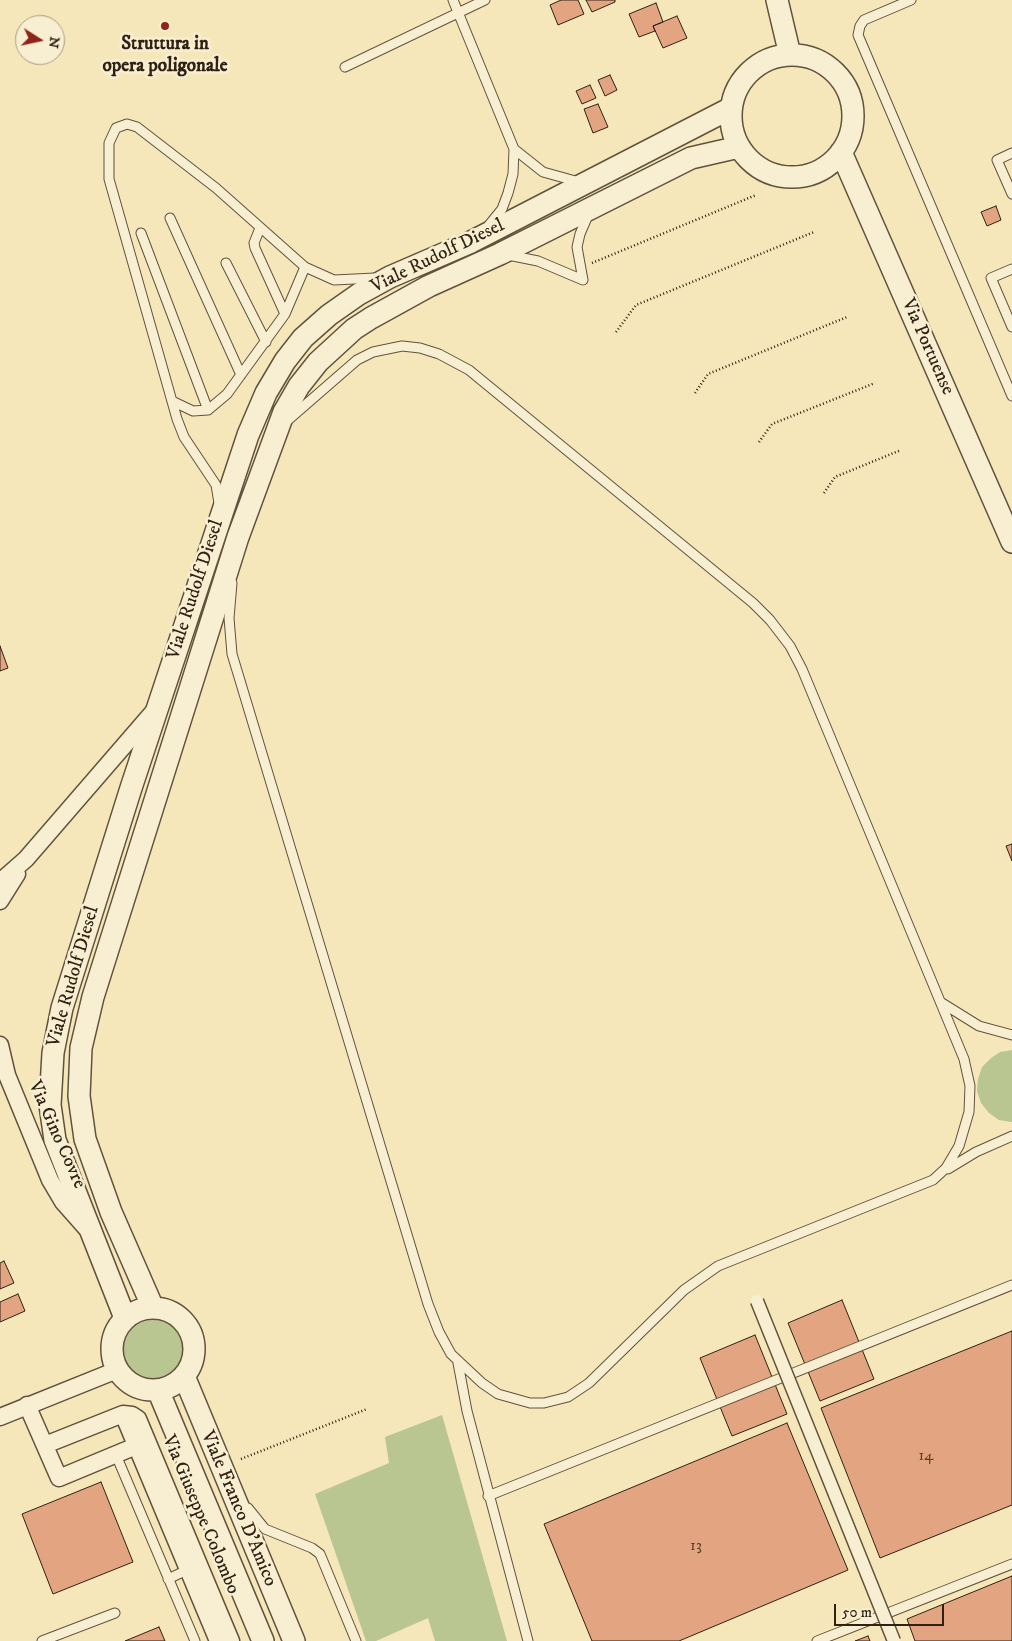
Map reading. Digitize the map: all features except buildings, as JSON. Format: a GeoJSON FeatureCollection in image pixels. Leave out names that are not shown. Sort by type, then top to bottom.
{"type":"FeatureCollection","features":[{"type":"Feature","properties":{"kind":"street"},"geometry":{"type":"LineString","coordinates":[[777,0],[790,55]]}},
{"type":"Feature","properties":{"kind":"street"},"geometry":{"type":"LineString","coordinates":[[790,55],[809,57],[827,66],[841,79],[850,96],[853,116],[850,135],[841,152],[827,167],[809,176],[788,178],[769,173],[752,162],[739,147],[732,128],[731,108],[736,92],[745,77],[758,66],[773,58],[790,55]]}},
{"type":"Feature","properties":{"kind":"street","name":"Viale Rudolf Diesel"},"geometry":{"type":"LineString","coordinates":[[125,1318],[55,1140],[50,1096],[52,1053],[66,996],[211,543],[254,418],[285,361],[303,338],[329,314],[390,277],[471,242],[731,108]]}},
{"type":"Feature","properties":{"kind":"street","name":"Viale Rudolf Diesel"},"geometry":{"type":"LineString","coordinates":[[153,1308],[111,1212],[85,1139],[79,1096],[81,1048],[93,997],[238,537],[276,430],[291,399],[307,375],[329,350],[354,329],[429,286],[500,254],[691,158],[739,147]]}},
{"type":"Feature","properties":{"kind":"street","name":"Via Portuense"},"geometry":{"type":"LineString","coordinates":[[841,152],[1012,542]]}},
{"type":"Feature","properties":{"kind":"street"},"geometry":{"type":"LineString","coordinates":[[0,901],[26,860],[158,707]]}},
{"type":"Feature","properties":{"kind":"street"},"geometry":{"type":"LineString","coordinates":[[0,873],[26,860]]}},
{"type":"Feature","properties":{"kind":"street"},"geometry":{"type":"LineString","coordinates":[[0,882],[26,860]]}},
{"type":"Feature","properties":{"kind":"street","name":"Via Gino Covre"},"geometry":{"type":"LineString","coordinates":[[0,1045],[4,1076],[54,1187],[63,1202],[91,1233]]}},
{"type":"Feature","properties":{"kind":"street"},"geometry":{"type":"LineString","coordinates":[[757,1301],[894,1641]]}},
{"type":"Feature","properties":{"kind":"street"},"geometry":{"type":"LineString","coordinates":[[153,1308],[166,1310],[177,1316],[187,1326],[192,1338],[194,1351],[191,1365],[184,1376],[172,1385],[158,1390],[146,1390],[134,1386],[117,1370],[112,1357],[112,1343],[117,1329],[125,1318],[138,1311],[153,1308]]}},
{"type":"Feature","properties":{"kind":"street"},"geometry":{"type":"LineString","coordinates":[[0,1417],[117,1370]]}},
{"type":"Feature","properties":{"kind":"street","name":"Viale Franco D'Amico"},"geometry":{"type":"LineString","coordinates":[[184,1376],[294,1641]]}},
{"type":"Feature","properties":{"kind":"street","name":"Viale Franco D'Amico"},"geometry":{"type":"LineString","coordinates":[[158,1390],[263,1641]]}},
{"type":"Feature","properties":{"kind":"street","name":"Via Giuseppe Colombo"},"geometry":{"type":"LineString","coordinates":[[27,1405],[59,1478],[136,1446]]}},
{"type":"Feature","properties":{"kind":"street"},"geometry":{"type":"LineString","coordinates":[[45,1446],[123,1414]]}},
{"type":"Feature","properties":{"kind":"street","name":"Via Giuseppe Colombo"},"geometry":{"type":"LineString","coordinates":[[218,1641],[123,1414],[132,1415],[140,1422],[231,1641]]}},
{"type":"Feature","properties":{"kind":"lane"},"geometry":{"type":"LineString","coordinates":[[453,0],[514,149],[513,174],[505,202],[491,223],[471,242]]}},
{"type":"Feature","properties":{"kind":"lane"},"geometry":{"type":"LineString","coordinates":[[345,66],[485,0]]}},
{"type":"Feature","properties":{"kind":"lane"},"geometry":{"type":"LineString","coordinates":[[911,0],[864,20],[858,35],[1012,396]]}},
{"type":"Feature","properties":{"kind":"lane"},"geometry":{"type":"LineString","coordinates":[[211,543],[219,503],[217,490],[184,436],[172,401],[109,179],[108,155],[112,133],[118,126],[137,127],[216,188],[305,267],[326,278],[343,281],[390,277]]}},
{"type":"Feature","properties":{"kind":"lane"},"geometry":{"type":"LineString","coordinates":[[514,149],[543,172],[579,182],[621,166]]}},
{"type":"Feature","properties":{"kind":"lane"},"geometry":{"type":"LineString","coordinates":[[1012,154],[997,160],[1012,194]]}},
{"type":"Feature","properties":{"kind":"lane"},"geometry":{"type":"LineString","coordinates":[[500,254],[531,258],[583,280],[578,240],[592,208]]}},
{"type":"Feature","properties":{"kind":"lane"},"geometry":{"type":"LineString","coordinates":[[170,218],[241,375]]}},
{"type":"Feature","properties":{"kind":"lane"},"geometry":{"type":"LineString","coordinates":[[260,228],[254,242],[255,248],[285,314]]}},
{"type":"Feature","properties":{"kind":"lane"},"geometry":{"type":"LineString","coordinates":[[141,233],[208,410]]}},
{"type":"Feature","properties":{"kind":"lane"},"geometry":{"type":"LineString","coordinates":[[226,263],[266,342]]}},
{"type":"Feature","properties":{"kind":"lane"},"geometry":{"type":"LineString","coordinates":[[172,401],[193,411],[208,410],[227,394],[285,314],[305,267]]}},
{"type":"Feature","properties":{"kind":"lane"},"geometry":{"type":"LineString","coordinates":[[1012,269],[991,278],[1009,311],[1012,327]]}},
{"type":"Feature","properties":{"kind":"lane"},"geometry":{"type":"LineString","coordinates":[[276,430],[365,356],[382,348],[402,346],[420,348],[439,354],[469,370],[753,603],[782,633],[797,658],[942,1002],[964,1059],[970,1095],[967,1120],[959,1146],[946,1168],[933,1180]]}},
{"type":"Feature","properties":{"kind":"lane"},"geometry":{"type":"LineString","coordinates":[[238,537],[229,618],[232,654],[433,1318],[444,1342],[458,1363],[482,1383],[498,1394],[516,1400],[544,1403],[568,1397],[589,1383],[684,1290],[718,1266],[933,1180],[976,1152],[1012,1136]]}},
{"type":"Feature","properties":{"kind":"lane"},"geometry":{"type":"LineString","coordinates":[[942,1002],[979,1026],[1012,1035]]}},
{"type":"Feature","properties":{"kind":"lane"},"geometry":{"type":"LineString","coordinates":[[488,1496],[1012,1285]]}},
{"type":"Feature","properties":{"kind":"lane"},"geometry":{"type":"LineString","coordinates":[[458,1363],[466,1410],[528,1641]]}},
{"type":"Feature","properties":{"kind":"lane"},"geometry":{"type":"LineString","coordinates":[[116,1454],[195,1641]]}},
{"type":"Feature","properties":{"kind":"lane"},"geometry":{"type":"LineString","coordinates":[[216,1457],[261,1526],[312,1548],[320,1554],[356,1641]]}},
{"type":"Feature","properties":{"kind":"lane"},"geometry":{"type":"LineString","coordinates":[[817,1641],[1012,1564]]}},
{"type":"Feature","properties":{"kind":"lane"},"geometry":{"type":"LineString","coordinates":[[168,1578],[187,1570]]}},
{"type":"Feature","properties":{"kind":"lane"},"geometry":{"type":"LineString","coordinates":[[519,1610],[533,1641]]}},
{"type":"Feature","properties":{"kind":"lane"},"geometry":{"type":"LineString","coordinates":[[42,1641],[115,1612]]}},
{"type":"Feature","properties":{"kind":"path"},"geometry":{"type":"LineString","coordinates":[[580,268],[756,195]]}},
{"type":"Feature","properties":{"kind":"path"},"geometry":{"type":"LineString","coordinates":[[616,332],[636,305],[814,232]]}},
{"type":"Feature","properties":{"kind":"path"},"geometry":{"type":"LineString","coordinates":[[695,393],[708,374],[847,317]]}},
{"type":"Feature","properties":{"kind":"path"},"geometry":{"type":"LineString","coordinates":[[759,442],[772,424],[875,383]]}},
{"type":"Feature","properties":{"kind":"path"},"geometry":{"type":"LineString","coordinates":[[824,493],[835,477],[901,450]]}},
{"type":"Feature","properties":{"kind":"path"},"geometry":{"type":"LineString","coordinates":[[241,1459],[367,1409]]}},
{"type":"Feature","properties":{"kind":"green space"},"geometry":{"type":"Polygon","coordinates":[[[1012,1050],[1011,1122],[999,1120],[989,1113],[981,1103],[977,1091],[982,1067],[1000,1052],[1012,1050]]]}},
{"type":"Feature","properties":{"kind":"green space"},"geometry":{"type":"Polygon","coordinates":[[[154,1320],[171,1325],[176,1329],[180,1334],[185,1351],[180,1368],[176,1373],[171,1377],[154,1382],[137,1377],[132,1373],[128,1368],[123,1351],[128,1334],[132,1329],[137,1325],[154,1320]]]}},
{"type":"Feature","properties":{"kind":"green space"},"geometry":{"type":"Polygon","coordinates":[[[442,1415],[507,1641],[435,1641],[428,1618],[376,1641],[366,1641],[315,1494],[389,1463],[385,1437],[442,1415]]]}},
{"type":"Feature","properties":{"kind":"place","name":"Struttura in opera poligonale"},"geometry":{"type":"Point","coordinates":[165,26]}}]}
